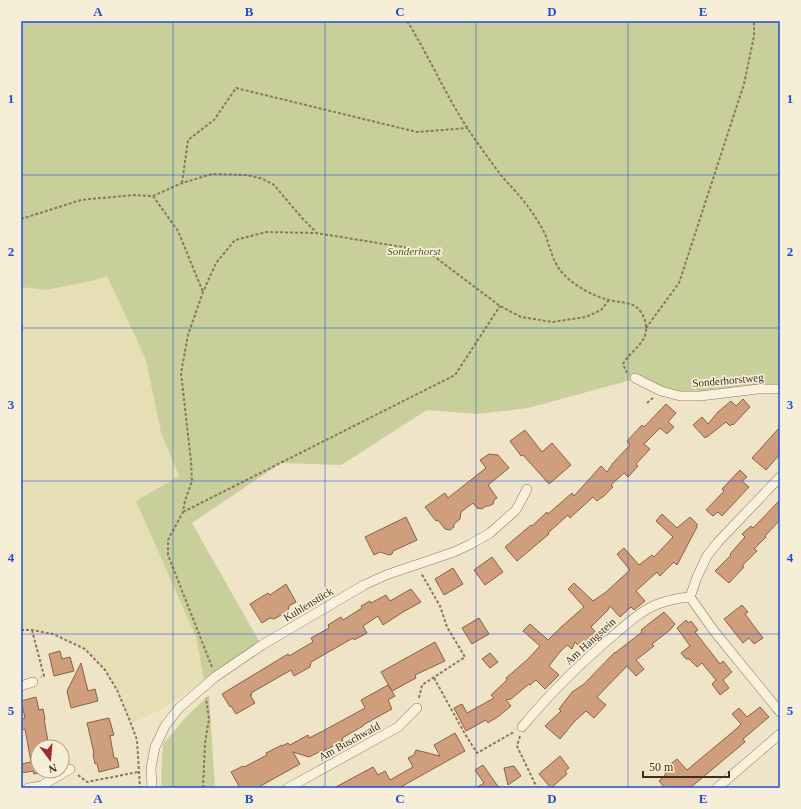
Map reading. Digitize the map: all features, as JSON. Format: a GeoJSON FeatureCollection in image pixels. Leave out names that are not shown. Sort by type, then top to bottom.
{"type":"FeatureCollection","features":[{"type":"Feature","properties":{"kind":"street","name":"Sonderhorstweg"},"geometry":{"type":"LineString","coordinates":[[635,378],[661,391],[680,396],[700,396],[758,389],[780,389]]}},
{"type":"Feature","properties":{"kind":"street"},"geometry":{"type":"LineString","coordinates":[[780,477],[718,542],[707,556],[690,597],[714,631],[780,712]]}},
{"type":"Feature","properties":{"kind":"street","name":"Kuhlenstück"},"geometry":{"type":"LineString","coordinates":[[152,788],[151,768],[155,747],[164,726],[179,708],[215,677],[262,645],[364,585],[386,575],[454,552],[490,533],[516,510],[527,489]]}},
{"type":"Feature","properties":{"kind":"street","name":"Am Hangstein"},"geometry":{"type":"LineString","coordinates":[[522,727],[540,706],[591,654],[634,618],[656,604],[674,598],[690,597]]}},
{"type":"Feature","properties":{"kind":"street"},"geometry":{"type":"LineString","coordinates":[[21,686],[33,682]]}},
{"type":"Feature","properties":{"kind":"street","name":"Am Buschwald"},"geometry":{"type":"LineString","coordinates":[[288,788],[398,727],[417,708]]}},
{"type":"Feature","properties":{"kind":"street"},"geometry":{"type":"LineString","coordinates":[[716,788],[780,734]]}},
{"type":"Feature","properties":{"kind":"street"},"geometry":{"type":"LineString","coordinates":[[28,788],[41,786],[53,779]]}},
{"type":"Feature","properties":{"kind":"path"},"geometry":{"type":"LineString","coordinates":[[407,21],[448,97],[468,128],[500,174],[530,209],[545,236],[554,262],[561,272],[586,291],[609,300],[629,302],[644,318],[646,328],[645,336],[637,348],[626,358],[623,364],[627,373],[635,378]]}},
{"type":"Feature","properties":{"kind":"path"},"geometry":{"type":"LineString","coordinates":[[646,328],[679,283],[744,84],[754,36],[754,21]]}},
{"type":"Feature","properties":{"kind":"path"},"geometry":{"type":"LineString","coordinates":[[182,183],[188,140],[214,120],[236,88],[417,132],[468,128]]}},
{"type":"Feature","properties":{"kind":"path"},"geometry":{"type":"LineString","coordinates":[[21,219],[81,200],[133,195],[152,196],[182,183],[212,174],[247,175],[262,178],[274,185],[316,233]]}},
{"type":"Feature","properties":{"kind":"path"},"geometry":{"type":"LineString","coordinates":[[152,196],[178,231],[203,292]]}},
{"type":"Feature","properties":{"kind":"path"},"geometry":{"type":"LineString","coordinates":[[215,677],[168,555],[168,540],[183,512],[192,481],[181,373],[188,335],[203,292],[216,263],[235,240],[266,232],[316,233],[403,247],[431,254],[500,306],[521,317],[552,322],[586,317],[601,310],[609,300]]}},
{"type":"Feature","properties":{"kind":"path"},"geometry":{"type":"LineString","coordinates":[[183,512],[455,375],[500,306]]}},
{"type":"Feature","properties":{"kind":"path"},"geometry":{"type":"LineString","coordinates":[[417,708],[422,685],[465,657],[447,627],[440,606],[425,579]]}},
{"type":"Feature","properties":{"kind":"path"},"geometry":{"type":"LineString","coordinates":[[21,630],[32,630],[53,634],[85,649],[105,670],[116,690],[137,740],[140,788]]}},
{"type":"Feature","properties":{"kind":"path"},"geometry":{"type":"LineString","coordinates":[[32,630],[44,676],[33,682]]}},
{"type":"Feature","properties":{"kind":"path"},"geometry":{"type":"LineString","coordinates":[[434,678],[477,753],[510,734]]}},
{"type":"Feature","properties":{"kind":"path"},"geometry":{"type":"LineString","coordinates":[[203,788],[205,743],[209,720],[204,687]]}},
{"type":"Feature","properties":{"kind":"path"},"geometry":{"type":"LineString","coordinates":[[517,746],[537,788]]}},
{"type":"Feature","properties":{"kind":"path"},"geometry":{"type":"LineString","coordinates":[[70,769],[87,782],[138,771]]}},
{"type":"Feature","properties":{"kind":"shaded area"},"geometry":{"type":"Polygon","coordinates":[[[107,276],[146,360],[161,433],[179,476],[136,501],[196,637],[204,680],[161,710],[132,723],[112,678],[87,649],[52,632],[21,629],[21,287],[46,290],[96,280],[107,276]]]}},
{"type":"Feature","properties":{"kind":"green space","name":"Sonderhorst"},"geometry":{"type":"Polygon","coordinates":[[[21,21],[780,21],[780,382],[774,387],[681,395],[635,379],[528,408],[478,414],[427,410],[341,465],[281,463],[192,523],[259,641],[204,680],[196,637],[136,501],[179,476],[161,433],[146,360],[107,276],[96,280],[46,290],[21,287],[21,21]]]}},
{"type":"Feature","properties":{"kind":"green space"},"geometry":{"type":"Polygon","coordinates":[[[209,695],[215,788],[162,788],[161,778],[163,744],[186,717],[209,695]]]}},
{"type":"Feature","properties":{"kind":"building"},"geometry":{"type":"Polygon","coordinates":[[[743,399],[750,407],[733,425],[732,424],[730,426],[726,422],[705,438],[693,425],[702,417],[708,424],[718,412],[731,401],[736,406],[743,399]]]}},
{"type":"Feature","properties":{"kind":"building"},"geometry":{"type":"Polygon","coordinates":[[[666,404],[676,413],[668,422],[674,427],[667,434],[660,428],[644,444],[650,449],[636,464],[638,466],[628,477],[624,473],[611,485],[613,487],[603,497],[597,501],[593,497],[570,518],[568,515],[548,533],[549,534],[517,561],[505,547],[547,512],[548,514],[572,493],[574,496],[601,466],[607,472],[613,463],[630,445],[627,441],[642,425],[644,427],[666,404]]]}},
{"type":"Feature","properties":{"kind":"building"},"geometry":{"type":"Polygon","coordinates":[[[780,427],[780,454],[766,470],[752,458],[780,427]]]}},
{"type":"Feature","properties":{"kind":"building"},"geometry":{"type":"Polygon","coordinates":[[[525,430],[542,452],[552,443],[571,465],[549,484],[523,455],[521,456],[510,441],[525,430]]]}},
{"type":"Feature","properties":{"kind":"building"},"geometry":{"type":"Polygon","coordinates":[[[489,454],[498,455],[509,468],[488,485],[497,498],[494,500],[493,504],[482,509],[477,508],[473,503],[461,512],[460,519],[454,524],[454,527],[450,530],[445,529],[438,520],[436,521],[425,507],[445,493],[448,498],[486,468],[480,460],[489,454]]]}},
{"type":"Feature","properties":{"kind":"building"},"geometry":{"type":"Polygon","coordinates":[[[740,470],[747,477],[742,481],[749,487],[722,516],[718,512],[713,516],[706,510],[724,491],[722,489],[740,470]]]}},
{"type":"Feature","properties":{"kind":"building"},"geometry":{"type":"Polygon","coordinates":[[[780,500],[780,520],[754,549],[757,551],[742,566],[744,567],[729,583],[715,571],[731,555],[730,554],[745,537],[742,534],[751,526],[753,528],[780,500]]]}},
{"type":"Feature","properties":{"kind":"building"},"geometry":{"type":"Polygon","coordinates":[[[662,514],[677,528],[690,517],[697,524],[697,527],[677,565],[674,562],[660,576],[657,572],[636,591],[645,601],[634,610],[631,607],[620,617],[610,606],[608,610],[591,627],[598,635],[593,639],[595,641],[584,651],[575,642],[572,649],[567,645],[559,653],[549,666],[559,675],[545,689],[536,680],[511,699],[506,700],[511,706],[499,716],[488,723],[486,720],[466,731],[454,708],[462,704],[467,713],[494,698],[491,695],[507,680],[506,678],[527,660],[540,646],[523,631],[530,624],[548,640],[584,607],[568,589],[574,583],[593,601],[606,592],[630,570],[617,554],[624,548],[639,565],[652,555],[654,557],[673,537],[656,521],[662,514]]]}},
{"type":"Feature","properties":{"kind":"building"},"geometry":{"type":"Polygon","coordinates":[[[406,517],[417,540],[393,551],[392,554],[389,555],[380,552],[374,555],[365,537],[406,517]]]}},
{"type":"Feature","properties":{"kind":"building"},"geometry":{"type":"Polygon","coordinates":[[[492,557],[503,572],[485,585],[474,570],[492,557]]]}},
{"type":"Feature","properties":{"kind":"building"},"geometry":{"type":"Polygon","coordinates":[[[453,568],[463,584],[444,595],[435,579],[453,568]]]}},
{"type":"Feature","properties":{"kind":"building"},"geometry":{"type":"Polygon","coordinates":[[[286,584],[296,602],[289,606],[288,611],[274,619],[270,618],[262,623],[250,604],[268,593],[270,595],[286,584]]]}},
{"type":"Feature","properties":{"kind":"building"},"geometry":{"type":"Polygon","coordinates":[[[411,589],[421,602],[383,625],[378,616],[363,626],[367,633],[354,640],[353,638],[311,662],[310,667],[294,676],[291,670],[251,693],[252,695],[250,695],[255,703],[236,714],[222,694],[288,654],[289,656],[313,642],[311,638],[329,628],[328,625],[341,617],[343,620],[370,601],[371,603],[386,595],[390,601],[411,589]]]}},
{"type":"Feature","properties":{"kind":"building"},"geometry":{"type":"Polygon","coordinates":[[[742,605],[748,612],[745,614],[763,638],[754,644],[749,638],[743,643],[724,619],[742,605]]]}},
{"type":"Feature","properties":{"kind":"building"},"geometry":{"type":"Polygon","coordinates":[[[664,612],[675,624],[670,630],[652,644],[654,646],[636,660],[644,669],[636,676],[627,666],[597,697],[606,705],[594,718],[586,711],[574,722],[560,739],[545,726],[561,711],[559,709],[572,692],[584,684],[615,652],[642,632],[641,630],[664,612]]]}},
{"type":"Feature","properties":{"kind":"building"},"geometry":{"type":"Polygon","coordinates":[[[479,618],[489,634],[472,644],[462,628],[479,618]]]}},
{"type":"Feature","properties":{"kind":"building"},"geometry":{"type":"Polygon","coordinates":[[[686,620],[688,623],[691,621],[698,630],[695,632],[720,664],[723,661],[732,672],[723,680],[729,688],[720,695],[712,684],[716,680],[702,663],[697,667],[689,659],[686,659],[681,653],[690,646],[677,628],[686,620]]]}},
{"type":"Feature","properties":{"kind":"building"},"geometry":{"type":"Polygon","coordinates":[[[435,642],[445,661],[415,675],[416,678],[392,691],[381,672],[435,642]]]}},
{"type":"Feature","properties":{"kind":"building"},"geometry":{"type":"Polygon","coordinates":[[[60,651],[62,659],[70,657],[74,671],[54,676],[49,654],[60,651]]]}},
{"type":"Feature","properties":{"kind":"building"},"geometry":{"type":"Polygon","coordinates":[[[490,653],[498,662],[490,668],[482,659],[490,653]]]}},
{"type":"Feature","properties":{"kind":"building"},"geometry":{"type":"Polygon","coordinates":[[[81,663],[88,691],[95,689],[98,701],[71,708],[67,691],[81,663]]]}},
{"type":"Feature","properties":{"kind":"building"},"geometry":{"type":"Polygon","coordinates":[[[388,685],[395,696],[388,700],[392,709],[342,738],[343,741],[322,752],[321,751],[309,757],[293,752],[300,764],[257,788],[240,788],[231,772],[267,755],[266,753],[282,745],[288,743],[290,745],[308,735],[309,738],[365,708],[361,700],[388,685]]]}},
{"type":"Feature","properties":{"kind":"building"},"geometry":{"type":"Polygon","coordinates":[[[36,697],[39,710],[43,709],[45,719],[48,739],[30,739],[30,756],[25,729],[21,730],[21,719],[25,718],[21,701],[36,697]]]}},
{"type":"Feature","properties":{"kind":"building"},"geometry":{"type":"Polygon","coordinates":[[[760,707],[769,717],[743,739],[745,742],[690,788],[665,788],[659,781],[666,774],[663,770],[677,759],[687,770],[735,730],[741,724],[732,714],[739,708],[747,717],[760,707]]]}},
{"type":"Feature","properties":{"kind":"building"},"geometry":{"type":"Polygon","coordinates":[[[109,718],[114,735],[110,736],[114,758],[117,758],[119,767],[99,772],[97,763],[95,764],[87,723],[109,718]]]}},
{"type":"Feature","properties":{"kind":"building"},"geometry":{"type":"Polygon","coordinates":[[[455,733],[465,751],[399,788],[334,788],[373,767],[378,775],[385,771],[390,780],[413,767],[408,758],[414,755],[416,750],[440,756],[434,745],[455,733]]]}},
{"type":"Feature","properties":{"kind":"building"},"geometry":{"type":"Polygon","coordinates":[[[560,756],[569,768],[565,771],[567,774],[551,788],[539,774],[560,756]]]}},
{"type":"Feature","properties":{"kind":"building"},"geometry":{"type":"Polygon","coordinates":[[[30,762],[30,772],[21,773],[21,764],[30,762]]]}},
{"type":"Feature","properties":{"kind":"building"},"geometry":{"type":"Polygon","coordinates":[[[483,765],[499,788],[476,788],[484,783],[475,770],[483,765]]]}},
{"type":"Feature","properties":{"kind":"building"},"geometry":{"type":"Polygon","coordinates":[[[514,766],[521,776],[508,785],[504,768],[514,766]]]}}]}
